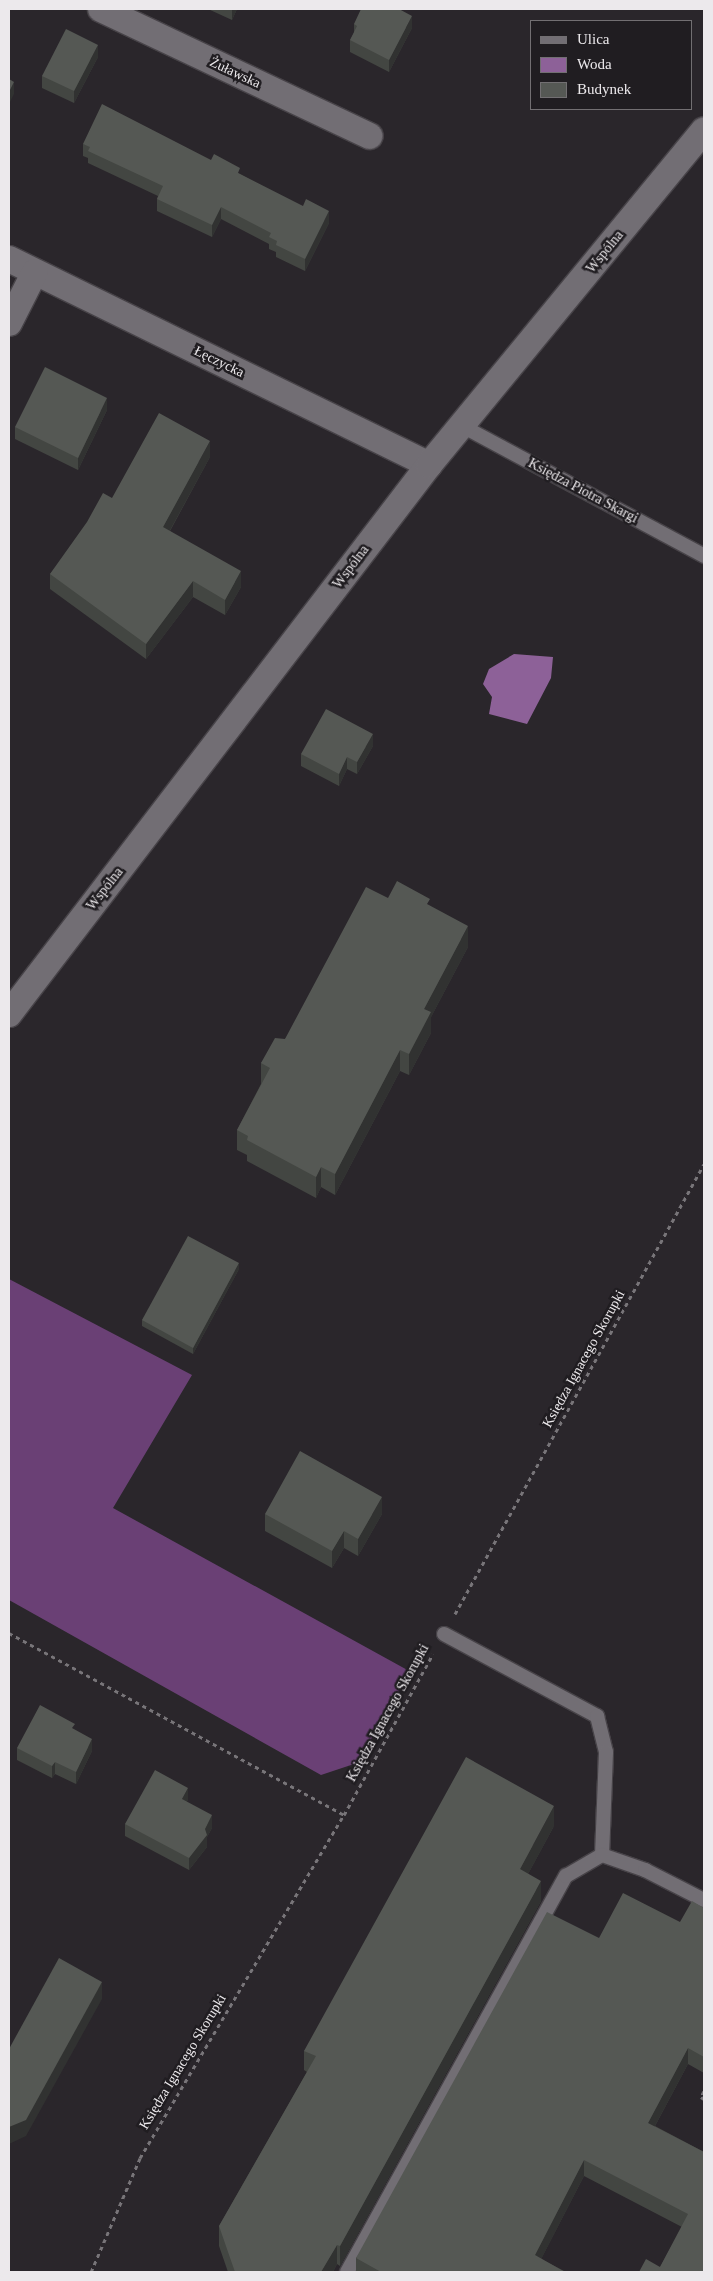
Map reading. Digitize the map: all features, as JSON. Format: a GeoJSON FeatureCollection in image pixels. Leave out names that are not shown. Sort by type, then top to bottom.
{"type":"FeatureCollection","features":[{"type":"Feature","properties":{"kind":"street","name":"Żuławska"},"geometry":{"type":"LineString","coordinates":[[101,9],[370,136]]}},
{"type":"Feature","properties":{"kind":"street","name":"Wspólna"},"geometry":{"type":"LineString","coordinates":[[9,1014],[429,465],[704,130]]}},
{"type":"Feature","properties":{"kind":"street","name":"Łęczycka"},"geometry":{"type":"LineString","coordinates":[[9,259],[429,465]]}},
{"type":"Feature","properties":{"kind":"street"},"geometry":{"type":"LineString","coordinates":[[9,323],[35,272]]}},
{"type":"Feature","properties":{"kind":"lane","name":"Księdza Piotra Skargi"},"geometry":{"type":"LineString","coordinates":[[462,426],[704,556]]}},
{"type":"Feature","properties":{"kind":"lane"},"geometry":{"type":"LineString","coordinates":[[444,1634],[597,1716],[606,1752],[602,1855]]}},
{"type":"Feature","properties":{"kind":"lane"},"geometry":{"type":"LineString","coordinates":[[347,2272],[566,1876],[602,1855],[645,1870],[704,1900]]}},
{"type":"Feature","properties":{"kind":"path","name":"Księdza Ignacego Skorupki"},"geometry":{"type":"LineString","coordinates":[[91,2272],[140,2158],[344,1815],[704,1164]]}},
{"type":"Feature","properties":{"kind":"path"},"geometry":{"type":"LineString","coordinates":[[9,1632],[344,1815]]}},
{"type":"Feature","properties":{"kind":"path"},"geometry":{"type":"LineString","coordinates":[[704,2091],[701,2097],[704,2099]]}},
{"type":"Feature","properties":{"kind":"shaded area"},"geometry":{"type":"Polygon","coordinates":[[[9,1279],[192,1375],[113,1508],[411,1672],[357,1763],[321,1775],[9,1600],[9,1279]]]}},
{"type":"Feature","properties":{"kind":"water"},"geometry":{"type":"Polygon","coordinates":[[[514,654],[553,657],[551,678],[527,724],[489,714],[492,697],[483,684],[489,669],[514,654]]]}},
{"type":"Feature","properties":{"kind":"building"},"geometry":{"type":"Polygon","coordinates":[[[361,9],[399,9],[412,16],[389,60],[350,40],[357,26],[354,24],[361,9]]]}},
{"type":"Feature","properties":{"kind":"building"},"geometry":{"type":"Polygon","coordinates":[[[66,29],[98,45],[74,91],[42,76],[66,29]]]}},
{"type":"Feature","properties":{"kind":"building"},"geometry":{"type":"Polygon","coordinates":[[[9,79],[14,82],[9,92],[9,79]]]}},
{"type":"Feature","properties":{"kind":"building"},"geometry":{"type":"Polygon","coordinates":[[[102,104],[211,160],[214,154],[240,168],[238,173],[303,206],[306,199],[329,211],[305,259],[276,245],[277,241],[269,237],[271,233],[221,207],[212,225],[157,199],[163,186],[88,151],[90,147],[83,144],[102,104]]]}},
{"type":"Feature","properties":{"kind":"building"},"geometry":{"type":"Polygon","coordinates":[[[45,367],[107,398],[78,458],[15,427],[45,367]]]}},
{"type":"Feature","properties":{"kind":"building"},"geometry":{"type":"Polygon","coordinates":[[[159,413],[210,441],[163,527],[241,571],[225,600],[193,581],[146,644],[50,574],[87,522],[103,493],[112,498],[159,413]]]}},
{"type":"Feature","properties":{"kind":"building"},"geometry":{"type":"Polygon","coordinates":[[[326,709],[373,734],[357,762],[347,757],[339,774],[301,754],[326,709]]]}},
{"type":"Feature","properties":{"kind":"building"},"geometry":{"type":"Polygon","coordinates":[[[397,881],[430,899],[427,904],[468,926],[424,1009],[431,1012],[409,1054],[400,1050],[335,1174],[321,1167],[316,1177],[247,1140],[248,1136],[237,1130],[270,1068],[261,1063],[275,1038],[285,1039],[366,887],[388,898],[397,881]]]}},
{"type":"Feature","properties":{"kind":"building"},"geometry":{"type":"Polygon","coordinates":[[[188,1236],[239,1263],[193,1348],[142,1320],[188,1236]]]}},
{"type":"Feature","properties":{"kind":"building"},"geometry":{"type":"Polygon","coordinates":[[[300,1451],[382,1497],[358,1539],[344,1531],[332,1551],[265,1514],[300,1451]]]}},
{"type":"Feature","properties":{"kind":"building"},"geometry":{"type":"Polygon","coordinates":[[[40,1705],[75,1724],[72,1728],[92,1739],[76,1772],[55,1762],[52,1766],[17,1748],[40,1705]]]}},
{"type":"Feature","properties":{"kind":"building"},"geometry":{"type":"Polygon","coordinates":[[[466,1757],[554,1806],[520,1869],[541,1881],[340,2246],[337,2245],[321,2272],[235,2272],[219,2226],[316,2056],[304,2051],[466,1757]]]}},
{"type":"Feature","properties":{"kind":"building"},"geometry":{"type":"Polygon","coordinates":[[[155,1770],[188,1788],[182,1799],[212,1815],[205,1829],[207,1835],[189,1858],[125,1824],[155,1770]]]}},
{"type":"Feature","properties":{"kind":"building"},"geometry":{"type":"Polygon","coordinates":[[[623,1893],[680,1922],[692,1901],[704,1908],[704,2057],[688,2048],[648,2123],[704,2152],[704,2272],[639,2272],[646,2259],[660,2267],[688,2214],[584,2160],[535,2255],[565,2272],[381,2272],[356,2258],[547,1912],[599,1938],[623,1893]]]}},
{"type":"Feature","properties":{"kind":"building"},"geometry":{"type":"Polygon","coordinates":[[[59,1958],[102,1982],[26,2120],[9,2127],[9,2049],[59,1958]]]}}]}
